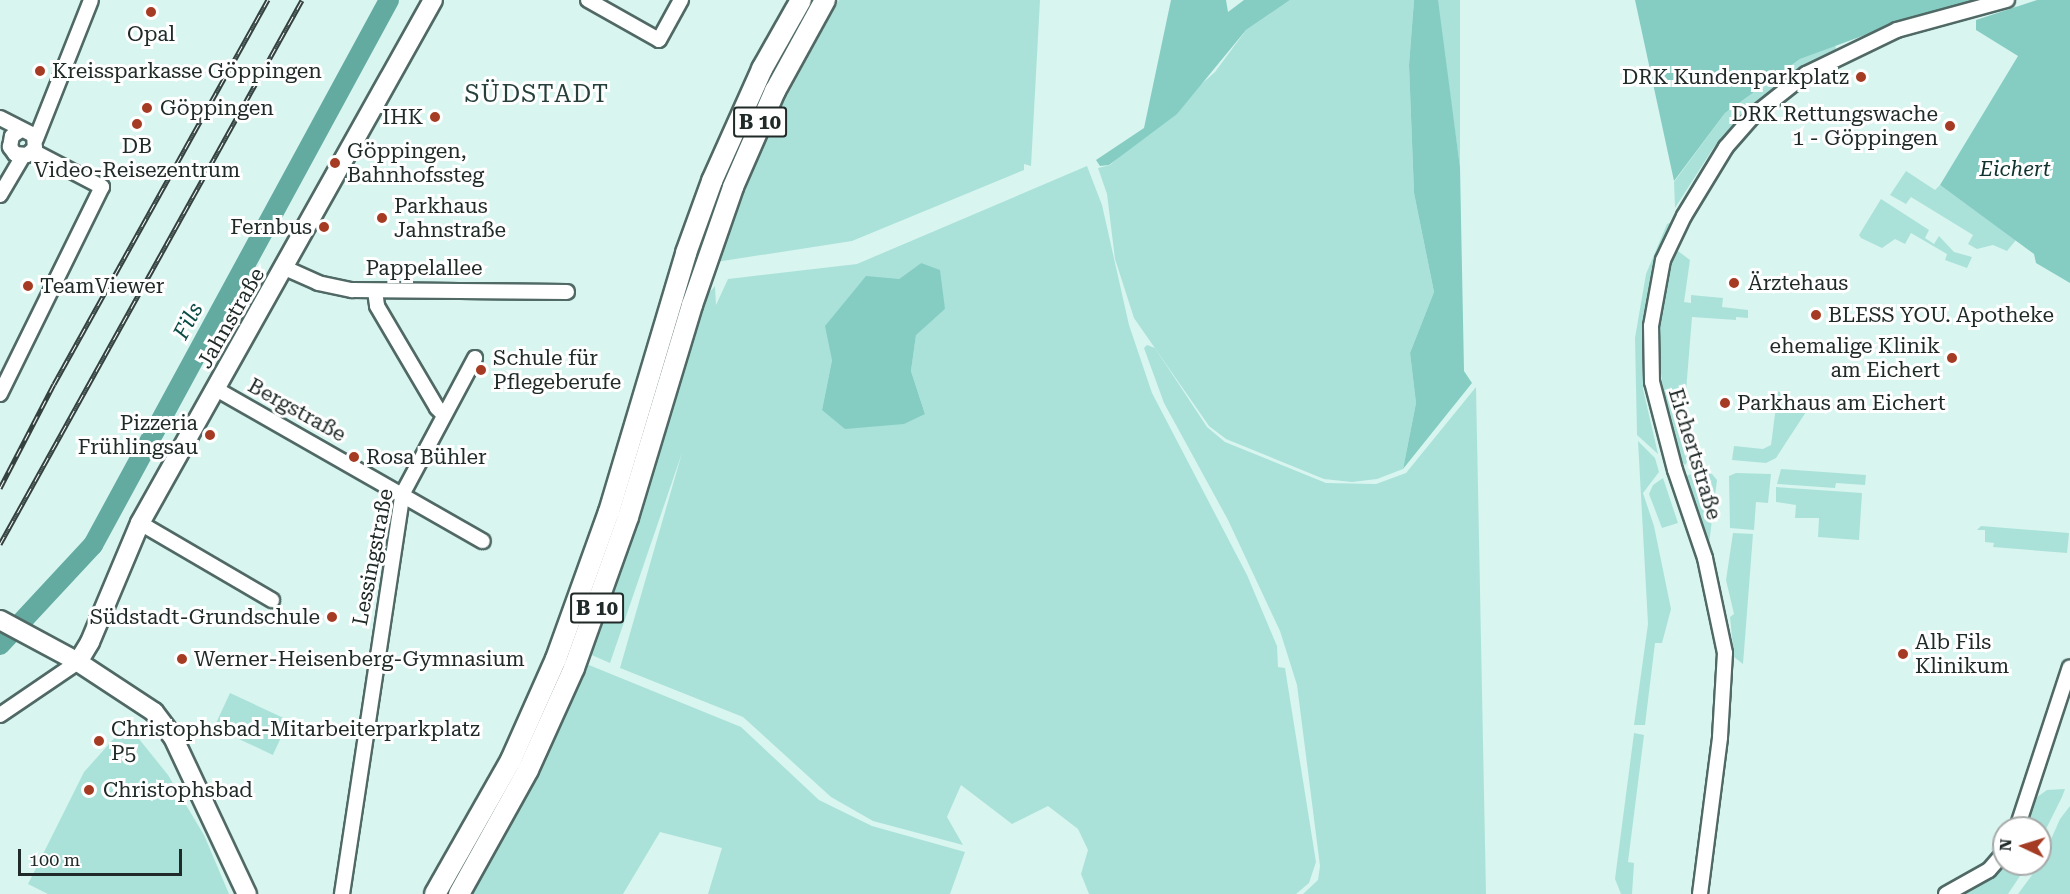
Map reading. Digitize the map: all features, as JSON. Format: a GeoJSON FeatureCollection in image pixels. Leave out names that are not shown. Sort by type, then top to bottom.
{"type":"FeatureCollection","features":[{"type":"Feature","properties":{"kind":"highway","name":"B 10"},"geometry":{"type":"LineString","coordinates":[[435,894],[511,760],[567,631],[609,512],[686,253],[734,129],[801,0]]}},
{"type":"Feature","properties":{"kind":"highway","name":"B 10"},"geometry":{"type":"LineString","coordinates":[[459,894],[528,770],[574,668],[628,517],[710,251],[754,136],[825,0]]}},
{"type":"Feature","properties":{"kind":"main road","name":"Jahnstraße"},"geometry":{"type":"LineString","coordinates":[[78,662],[99,623],[140,523],[434,0]]}},
{"type":"Feature","properties":{"kind":"main road"},"geometry":{"type":"LineString","coordinates":[[0,620],[78,662],[154,712],[173,737],[247,894]]}},
{"type":"Feature","properties":{"kind":"street"},"geometry":{"type":"LineString","coordinates":[[0,195],[30,149],[91,0]]}},
{"type":"Feature","properties":{"kind":"street"},"geometry":{"type":"LineString","coordinates":[[588,0],[659,40],[681,0]]}},
{"type":"Feature","properties":{"kind":"street","name":"Eichertstraße"},"geometry":{"type":"LineString","coordinates":[[1700,894],[1720,737],[1725,653],[1706,558],[1675,470],[1652,382],[1651,326],[1663,260],[1684,216],[1726,147],[1754,116],[1806,74],[1897,30],[2007,0]]}},
{"type":"Feature","properties":{"kind":"street"},"geometry":{"type":"LineString","coordinates":[[0,118],[15,134]]}},
{"type":"Feature","properties":{"kind":"street"},"geometry":{"type":"LineString","coordinates":[[0,129],[15,134],[28,131],[30,149]]}},
{"type":"Feature","properties":{"kind":"street"},"geometry":{"type":"LineString","coordinates":[[0,393],[102,187],[30,149],[12,151],[15,134]]}},
{"type":"Feature","properties":{"kind":"street","name":"Pappelallee"},"geometry":{"type":"LineString","coordinates":[[285,268],[318,283],[375,291],[479,288],[567,292]]}},
{"type":"Feature","properties":{"kind":"street"},"geometry":{"type":"LineString","coordinates":[[375,291],[377,306],[437,408],[444,415]]}},
{"type":"Feature","properties":{"kind":"street","name":"Lessingstraße"},"geometry":{"type":"LineString","coordinates":[[342,894],[403,492],[475,358]]}},
{"type":"Feature","properties":{"kind":"street","name":"Bergstraße"},"geometry":{"type":"LineString","coordinates":[[216,389],[403,492],[483,541]]}},
{"type":"Feature","properties":{"kind":"street"},"geometry":{"type":"LineString","coordinates":[[140,523],[272,600]]}},
{"type":"Feature","properties":{"kind":"street"},"geometry":{"type":"LineString","coordinates":[[0,715],[78,662]]}},
{"type":"Feature","properties":{"kind":"street"},"geometry":{"type":"LineString","coordinates":[[2021,816],[2070,668]]}},
{"type":"Feature","properties":{"kind":"street"},"geometry":{"type":"LineString","coordinates":[[1946,894],[1992,867]]}},
{"type":"Feature","properties":{"kind":"shaded area"},"geometry":{"type":"Polygon","coordinates":[[[839,0],[1040,0],[1031,166],[1024,164],[1024,170],[852,241],[716,262],[774,120],[839,0]]]}},
{"type":"Feature","properties":{"kind":"shaded area"},"geometry":{"type":"Polygon","coordinates":[[[1290,0],[1414,0],[1409,65],[1414,193],[1434,292],[1410,353],[1416,403],[1403,469],[1377,479],[1352,482],[1324,479],[1226,439],[1209,426],[1134,318],[1115,259],[1107,194],[1098,168],[1110,165],[1215,72],[1246,30],[1290,0]]]}},
{"type":"Feature","properties":{"kind":"shaded area"},"geometry":{"type":"Polygon","coordinates":[[[1438,0],[1460,0],[1460,167],[1438,8],[1438,0]]]}},
{"type":"Feature","properties":{"kind":"shaded area"},"geometry":{"type":"Polygon","coordinates":[[[1835,45],[1836,49],[1796,70],[1738,121],[1714,147],[1675,208],[1674,182],[1725,113],[1800,59],[1835,45]]]}},
{"type":"Feature","properties":{"kind":"shaded area"},"geometry":{"type":"Polygon","coordinates":[[[1087,166],[1102,205],[1129,325],[1152,393],[1247,575],[1277,646],[1278,667],[1285,668],[1316,862],[1309,883],[1296,894],[1089,894],[1081,874],[1088,850],[1078,829],[1048,806],[1012,824],[961,785],[947,817],[963,845],[873,821],[831,797],[743,717],[620,668],[682,453],[610,663],[587,653],[638,523],[702,301],[715,286],[716,305],[728,279],[857,264],[1087,166]],[[921,263],[899,279],[832,360],[822,410],[925,414],[911,371],[916,334],[945,309],[921,263]]]}},
{"type":"Feature","properties":{"kind":"shaded area"},"geometry":{"type":"Polygon","coordinates":[[[1906,171],[1935,190],[1940,185],[2016,240],[2007,251],[1993,245],[1977,249],[1968,244],[1973,235],[1911,197],[1906,204],[1890,195],[1906,171]]]}},
{"type":"Feature","properties":{"kind":"shaded area"},"geometry":{"type":"Polygon","coordinates":[[[1881,199],[1929,230],[1925,238],[1934,244],[1939,236],[1954,252],[1972,257],[1967,268],[1945,260],[1947,254],[1911,233],[1905,244],[1895,239],[1882,248],[1861,238],[1859,235],[1881,199]]]}},
{"type":"Feature","properties":{"kind":"shaded area"},"geometry":{"type":"Polygon","coordinates":[[[1674,221],[1657,260],[1642,323],[1643,389],[1658,454],[1637,435],[1635,338],[1646,274],[1667,224],[1674,221]]]}},
{"type":"Feature","properties":{"kind":"shaded area"},"geometry":{"type":"Polygon","coordinates":[[[1674,248],[1690,260],[1684,302],[1691,303],[1691,295],[1723,298],[1722,307],[1748,310],[1748,318],[1736,317],[1736,320],[1692,317],[1683,428],[1691,429],[1692,456],[1685,465],[1680,461],[1665,404],[1657,343],[1666,271],[1674,248]]]}},
{"type":"Feature","properties":{"kind":"shaded area"},"geometry":{"type":"Polygon","coordinates":[[[1147,345],[1155,348],[1207,427],[1225,442],[1326,483],[1376,484],[1406,473],[1476,387],[1486,894],[1303,894],[1318,880],[1320,866],[1297,685],[1280,631],[1228,520],[1164,403],[1144,348],[1147,345]]]}},
{"type":"Feature","properties":{"kind":"shaded area"},"geometry":{"type":"Polygon","coordinates":[[[1778,391],[1806,412],[1776,458],[1766,463],[1732,460],[1734,446],[1763,449],[1771,445],[1778,391]]]}},
{"type":"Feature","properties":{"kind":"shaded area"},"geometry":{"type":"Polygon","coordinates":[[[1638,441],[1655,458],[1659,472],[1643,493],[1654,526],[1671,609],[1662,643],[1655,643],[1645,725],[1634,725],[1648,624],[1638,441]]]}},
{"type":"Feature","properties":{"kind":"shaded area"},"geometry":{"type":"Polygon","coordinates":[[[1781,469],[1866,475],[1865,485],[1836,483],[1835,488],[1777,484],[1781,469]]]}},
{"type":"Feature","properties":{"kind":"shaded area"},"geometry":{"type":"Polygon","coordinates":[[[1700,471],[1712,474],[1717,480],[1709,544],[1686,476],[1700,471]]]}},
{"type":"Feature","properties":{"kind":"shaded area"},"geometry":{"type":"Polygon","coordinates":[[[1736,473],[1771,474],[1768,503],[1756,502],[1754,530],[1730,528],[1729,476],[1736,473]]]}},
{"type":"Feature","properties":{"kind":"shaded area"},"geometry":{"type":"Polygon","coordinates":[[[1663,478],[1678,523],[1662,528],[1649,494],[1653,485],[1663,478]]]}},
{"type":"Feature","properties":{"kind":"shaded area"},"geometry":{"type":"Polygon","coordinates":[[[1776,487],[1862,493],[1859,540],[1818,537],[1819,518],[1795,518],[1796,505],[1776,502],[1776,487]]]}},
{"type":"Feature","properties":{"kind":"shaded area"},"geometry":{"type":"Polygon","coordinates":[[[1981,526],[2069,533],[2067,553],[1993,547],[1994,543],[1985,542],[1985,530],[1977,530],[1981,526]]]}},
{"type":"Feature","properties":{"kind":"shaded area"},"geometry":{"type":"Polygon","coordinates":[[[1733,533],[1753,534],[1743,664],[1734,657],[1730,617],[1734,614],[1726,580],[1733,533]]]}},
{"type":"Feature","properties":{"kind":"shaded area"},"geometry":{"type":"Polygon","coordinates":[[[584,663],[741,727],[819,800],[872,826],[965,852],[950,894],[708,894],[722,848],[660,832],[623,894],[470,894],[539,768],[584,663]]]}},
{"type":"Feature","properties":{"kind":"shaded area"},"geometry":{"type":"Polygon","coordinates":[[[230,693],[289,720],[273,755],[214,727],[230,693]]]}},
{"type":"Feature","properties":{"kind":"shaded area"},"geometry":{"type":"Polygon","coordinates":[[[127,724],[168,775],[204,835],[229,894],[48,894],[28,884],[84,772],[127,724]]]}},
{"type":"Feature","properties":{"kind":"shaded area"},"geometry":{"type":"Polygon","coordinates":[[[1634,733],[1644,735],[1628,862],[1634,863],[1632,894],[1621,894],[1615,879],[1634,733]]]}},
{"type":"Feature","properties":{"kind":"shaded area"},"geometry":{"type":"Polygon","coordinates":[[[2065,789],[2052,817],[2028,816],[2033,800],[2047,790],[2065,789]]]}},
{"type":"Feature","properties":{"kind":"shaded area"},"geometry":{"type":"Polygon","coordinates":[[[2070,806],[2070,894],[2018,894],[2031,876],[2052,876],[2052,837],[2060,819],[2070,806]]]}},
{"type":"Feature","properties":{"kind":"shaded area"},"geometry":{"type":"Polygon","coordinates":[[[1992,874],[1992,876],[2020,876],[2008,894],[1965,894],[1992,874]]]}},
{"type":"Feature","properties":{"kind":"green space"},"geometry":{"type":"Polygon","coordinates":[[[1171,0],[1226,0],[1228,12],[1244,0],[1290,0],[1246,30],[1177,114],[1109,165],[1100,166],[1096,160],[1144,128],[1171,0]]]}},
{"type":"Feature","properties":{"kind":"green space"},"geometry":{"type":"Polygon","coordinates":[[[1414,0],[1438,0],[1460,167],[1464,371],[1472,383],[1403,469],[1416,403],[1410,353],[1434,292],[1414,193],[1409,65],[1414,0]]]}},
{"type":"Feature","properties":{"kind":"green space"},"geometry":{"type":"Polygon","coordinates":[[[1635,0],[1977,0],[1908,19],[1800,59],[1725,113],[1674,181],[1635,0]]]}},
{"type":"Feature","properties":{"kind":"green space","name":"Eichert"},"geometry":{"type":"Polygon","coordinates":[[[2037,0],[2070,0],[2070,283],[2036,263],[2034,254],[1940,185],[2018,56],[1976,30],[1976,20],[2037,0]]]}},
{"type":"Feature","properties":{"kind":"green space"},"geometry":{"type":"Polygon","coordinates":[[[921,263],[940,270],[945,309],[916,335],[911,371],[925,414],[904,424],[845,429],[822,410],[832,360],[825,326],[866,276],[899,279],[921,263]]]}},
{"type":"Feature","properties":{"kind":"waterway","name":"Fils"},"geometry":{"type":"LineString","coordinates":[[0,645],[93,545],[389,0]]}},
{"type":"Feature","properties":{"kind":"railway"},"geometry":{"type":"LineString","coordinates":[[0,488],[54,384],[268,0]]}},
{"type":"Feature","properties":{"kind":"railway"},"geometry":{"type":"LineString","coordinates":[[0,544],[302,0]]}},
{"type":"Feature","properties":{"kind":"place","name":"Opal"},"geometry":{"type":"Point","coordinates":[151,12]}},
{"type":"Feature","properties":{"kind":"place","name":"Kreissparkasse Göppingen"},"geometry":{"type":"Point","coordinates":[40,71]}},
{"type":"Feature","properties":{"kind":"place","name":"DRK Kundenparkplatz"},"geometry":{"type":"Point","coordinates":[1861,77]}},
{"type":"Feature","properties":{"kind":"place","name":"Göppingen"},"geometry":{"type":"Point","coordinates":[147,108]}},
{"type":"Feature","properties":{"kind":"place","name":"IHK"},"geometry":{"type":"Point","coordinates":[435,117]}},
{"type":"Feature","properties":{"kind":"place","name":"DB Video-Reisezentrum"},"geometry":{"type":"Point","coordinates":[137,124]}},
{"type":"Feature","properties":{"kind":"place","name":"DRK Rettungswache 1 - Göppingen"},"geometry":{"type":"Point","coordinates":[1950,126]}},
{"type":"Feature","properties":{"kind":"place","name":"Göppingen, Bahnhofssteg"},"geometry":{"type":"Point","coordinates":[335,163]}},
{"type":"Feature","properties":{"kind":"place","name":"Parkhaus Jahnstraße"},"geometry":{"type":"Point","coordinates":[382,218]}},
{"type":"Feature","properties":{"kind":"place","name":"Fernbus"},"geometry":{"type":"Point","coordinates":[324,227]}},
{"type":"Feature","properties":{"kind":"place","name":"Ärztehaus"},"geometry":{"type":"Point","coordinates":[1734,283]}},
{"type":"Feature","properties":{"kind":"place","name":"TeamViewer"},"geometry":{"type":"Point","coordinates":[28,286]}},
{"type":"Feature","properties":{"kind":"place","name":"BLESS YOU. Apotheke"},"geometry":{"type":"Point","coordinates":[1816,315]}},
{"type":"Feature","properties":{"kind":"place","name":"ehemalige Klinik am Eichert"},"geometry":{"type":"Point","coordinates":[1952,358]}},
{"type":"Feature","properties":{"kind":"place","name":"Schule für Pflegeberufe"},"geometry":{"type":"Point","coordinates":[481,370]}},
{"type":"Feature","properties":{"kind":"place","name":"Parkhaus am Eichert"},"geometry":{"type":"Point","coordinates":[1725,403]}},
{"type":"Feature","properties":{"kind":"place","name":"Pizzeria Frühlingsau"},"geometry":{"type":"Point","coordinates":[210,435]}},
{"type":"Feature","properties":{"kind":"place","name":"Rosa Bühler"},"geometry":{"type":"Point","coordinates":[354,457]}},
{"type":"Feature","properties":{"kind":"place","name":"Südstadt-Grundschule"},"geometry":{"type":"Point","coordinates":[332,617]}},
{"type":"Feature","properties":{"kind":"place","name":"Alb Fils Klinikum"},"geometry":{"type":"Point","coordinates":[1903,654]}},
{"type":"Feature","properties":{"kind":"place","name":"Werner-Heisenberg-Gymnasium"},"geometry":{"type":"Point","coordinates":[182,659]}},
{"type":"Feature","properties":{"kind":"place","name":"Christophsbad-Mitarbeiterparkplatz P5"},"geometry":{"type":"Point","coordinates":[99,741]}},
{"type":"Feature","properties":{"kind":"place","name":"Christophsbad"},"geometry":{"type":"Point","coordinates":[89,790]}},
{"type":"Feature","properties":{"kind":"district","name":"SÜDSTADT"},"geometry":{"type":"Point","coordinates":[537,95]}}]}
